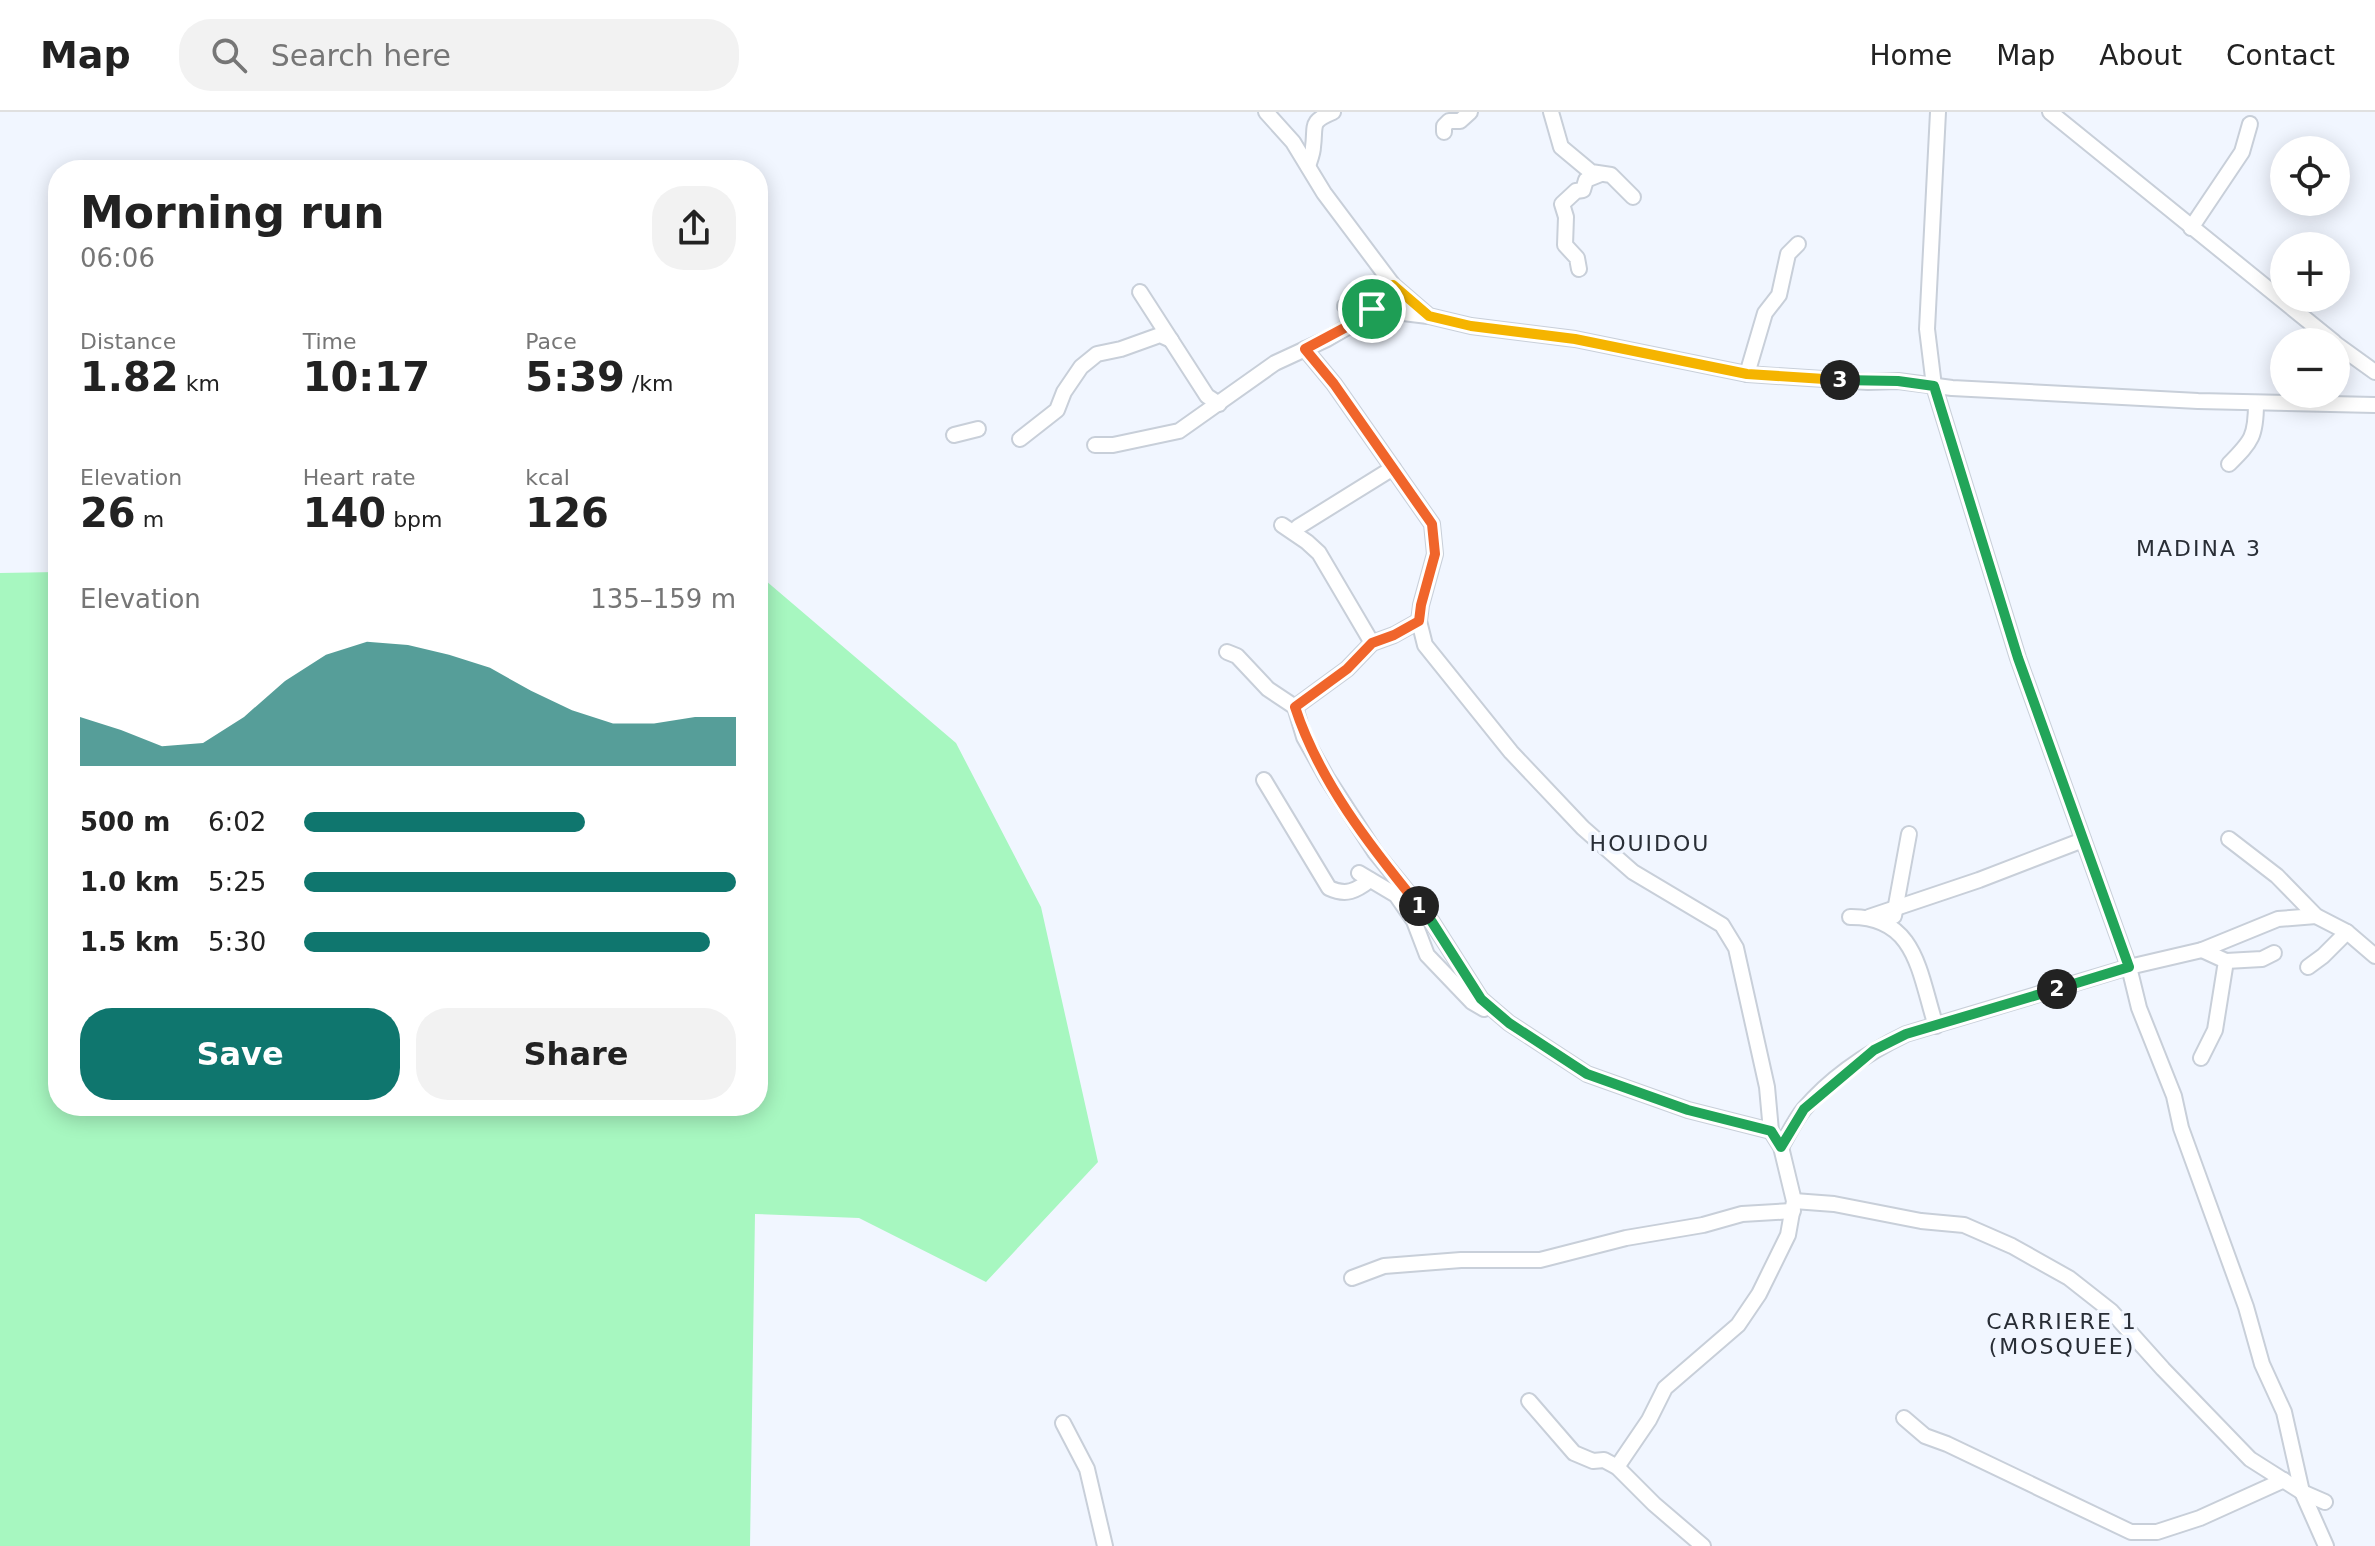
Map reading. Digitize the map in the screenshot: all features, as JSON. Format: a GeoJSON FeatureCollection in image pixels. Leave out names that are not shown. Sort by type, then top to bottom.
{"type":"FeatureCollection","features":[{"type":"Feature","properties":{"kind":"street"},"geometry":{"type":"LineString","coordinates":[[1266,112],[1293,142],[1324,193],[1393,285],[1429,316]]}},
{"type":"Feature","properties":{"kind":"street"},"geometry":{"type":"LineString","coordinates":[[1444,132],[1444,126],[1449,121],[1460,121],[1470,112]]}},
{"type":"Feature","properties":{"kind":"street"},"geometry":{"type":"LineString","coordinates":[[1551,112],[1561,147],[1591,172],[1611,175],[1633,197]]}},
{"type":"Feature","properties":{"kind":"street"},"geometry":{"type":"LineString","coordinates":[[1938,112],[1927,329],[1934,386],[2018,658],[2129,967],[2139,1008],[2174,1096],[2181,1128],[2246,1307],[2262,1364],[2284,1412],[2302,1492],[2326,1546]]}},
{"type":"Feature","properties":{"kind":"street"},"geometry":{"type":"LineString","coordinates":[[2050,112],[2316,328]]}},
{"type":"Feature","properties":{"kind":"street"},"geometry":{"type":"LineString","coordinates":[[1308,166],[1313,148],[1312,129],[1317,120],[1329,113]]}},
{"type":"Feature","properties":{"kind":"street"},"geometry":{"type":"LineString","coordinates":[[2191,228],[2242,152],[2250,124]]}},
{"type":"Feature","properties":{"kind":"street"},"geometry":{"type":"LineString","coordinates":[[1579,269],[1577,258],[1565,245],[1566,217],[1562,204],[1576,191],[1583,190],[1586,180],[1602,174]]}},
{"type":"Feature","properties":{"kind":"street"},"geometry":{"type":"LineString","coordinates":[[1747,374],[1765,313],[1779,295],[1788,254],[1798,244]]}},
{"type":"Feature","properties":{"kind":"street"},"geometry":{"type":"LineString","coordinates":[[1095,445],[1113,445],[1179,431],[1275,363],[1365,317],[1393,285]]}},
{"type":"Feature","properties":{"kind":"street"},"geometry":{"type":"LineString","coordinates":[[1140,292],[1207,396],[1219,404]]}},
{"type":"Feature","properties":{"kind":"street"},"geometry":{"type":"LineString","coordinates":[[1345,306],[1575,339],[1747,374],[2256,403],[2373,404]]}},
{"type":"Feature","properties":{"kind":"street"},"geometry":{"type":"LineString","coordinates":[[1020,439],[1057,410],[1064,392],[1081,367],[1097,354],[1160,335],[1171,340]]}},
{"type":"Feature","properties":{"kind":"street"},"geometry":{"type":"LineString","coordinates":[[1305,349],[1334,384],[1432,524],[1435,554],[1419,621],[1425,645],[1511,752],[1583,828],[1633,872],[1722,925],[1736,948],[1767,1087],[1771,1131],[1781,1147],[1794,1206],[1788,1235],[1759,1294],[1738,1325],[1665,1388],[1649,1420],[1617,1467]]}},
{"type":"Feature","properties":{"kind":"street"},"geometry":{"type":"LineString","coordinates":[[2350,354],[2375,372]]}},
{"type":"Feature","properties":{"kind":"street"},"geometry":{"type":"LineString","coordinates":[[2229,464],[2250,443],[2256,429],[2256,403]]}},
{"type":"Feature","properties":{"kind":"street"},"geometry":{"type":"LineString","coordinates":[[954,435],[978,429]]}},
{"type":"Feature","properties":{"kind":"street"},"geometry":{"type":"LineString","coordinates":[[1298,527],[1393,468]]}},
{"type":"Feature","properties":{"kind":"street"},"geometry":{"type":"LineString","coordinates":[[1282,525],[1319,553],[1372,643]]}},
{"type":"Feature","properties":{"kind":"street"},"geometry":{"type":"LineString","coordinates":[[1295,707],[1347,669],[1372,643],[1419,621]]}},
{"type":"Feature","properties":{"kind":"street"},"geometry":{"type":"LineString","coordinates":[[1227,652],[1237,656],[1268,689],[1295,707],[1304,737],[1375,852],[1432,922],[1474,991],[1506,1020]]}},
{"type":"Feature","properties":{"kind":"street"},"geometry":{"type":"LineString","coordinates":[[1264,780],[1329,888],[1338,892],[1354,892],[1365,877],[1396,895],[1414,921],[1427,955],[1472,1002],[1506,1020],[1587,1074],[1688,1110],[1771,1131]]}},
{"type":"Feature","properties":{"kind":"street"},"geometry":{"type":"LineString","coordinates":[[1893,926],[1909,834]]}},
{"type":"Feature","properties":{"kind":"street"},"geometry":{"type":"LineString","coordinates":[[2229,839],[2277,876],[2316,916],[2347,932],[2375,956]]}},
{"type":"Feature","properties":{"kind":"street"},"geometry":{"type":"LineString","coordinates":[[1850,917],[1869,917],[1979,880],[2083,840]]}},
{"type":"Feature","properties":{"kind":"street"},"geometry":{"type":"LineString","coordinates":[[1781,1147],[1804,1109],[1864,1058],[1906,1034],[2129,967],[2202,950],[2278,919],[2316,916]]}},
{"type":"Feature","properties":{"kind":"street"},"geometry":{"type":"LineString","coordinates":[[1869,917],[1893,926],[1909,943],[1936,1026]]}},
{"type":"Feature","properties":{"kind":"street"},"geometry":{"type":"LineString","coordinates":[[2308,967],[2347,932]]}},
{"type":"Feature","properties":{"kind":"street"},"geometry":{"type":"LineString","coordinates":[[2202,950],[2226,961],[2262,959],[2274,953]]}},
{"type":"Feature","properties":{"kind":"street"},"geometry":{"type":"LineString","coordinates":[[2201,1058],[2215,1030],[2226,961]]}},
{"type":"Feature","properties":{"kind":"street"},"geometry":{"type":"LineString","coordinates":[[1352,1278],[1384,1266],[1461,1260],[1540,1260],[1626,1238],[1794,1206],[1834,1204],[1921,1221],[1964,1225],[2012,1246],[2069,1278],[2111,1311],[2250,1459],[2302,1492],[2325,1502]]}},
{"type":"Feature","properties":{"kind":"street"},"geometry":{"type":"LineString","coordinates":[[1529,1401],[1574,1453],[1593,1461],[1604,1460],[1617,1467],[1703,1546]]}},
{"type":"Feature","properties":{"kind":"street"},"geometry":{"type":"LineString","coordinates":[[1904,1418],[1925,1436],[2131,1532],[2157,1532],[2200,1518],[2284,1480]]}},
{"type":"Feature","properties":{"kind":"street"},"geometry":{"type":"LineString","coordinates":[[1063,1423],[1087,1469],[1105,1546]]}},
{"type":"Feature","properties":{"kind":"green space"},"geometry":{"type":"Polygon","coordinates":[[[48,572],[48,1116],[768,1116],[768,583],[956,743],[1041,907],[1098,1162],[986,1282],[859,1218],[755,1214],[750,1546],[0,1546],[0,573],[48,572]]]}},
{"type":"Feature","properties":{"kind":"district","name":"MADINA 3"},"geometry":{"type":"Point","coordinates":[2199,548]}},
{"type":"Feature","properties":{"kind":"district","name":"HOUIDOU"},"geometry":{"type":"Point","coordinates":[1650,843]}},
{"type":"Feature","properties":{"kind":"district","name":"CARRIERE 1 (MOSQUEE)"},"geometry":{"type":"Point","coordinates":[2062,1334]}},
{"type":"Feature","properties":{"kind":"route"},"geometry":{"type":"LineString","coordinates":[[1393,285],[1429,316],[1471,326],[1575,339],[1747,374],[1898,381],[1934,386],[2018,658],[2129,967],[1906,1034],[1874,1050],[1804,1109],[1781,1147],[1771,1131],[1688,1110],[1587,1074],[1509,1023],[1481,999],[1432,922],[1375,852],[1327,778],[1304,737],[1295,707],[1347,669],[1372,643],[1419,621],[1435,554],[1432,524],[1334,384],[1305,349],[1365,317],[1372,309],[1393,285]]}}]}
